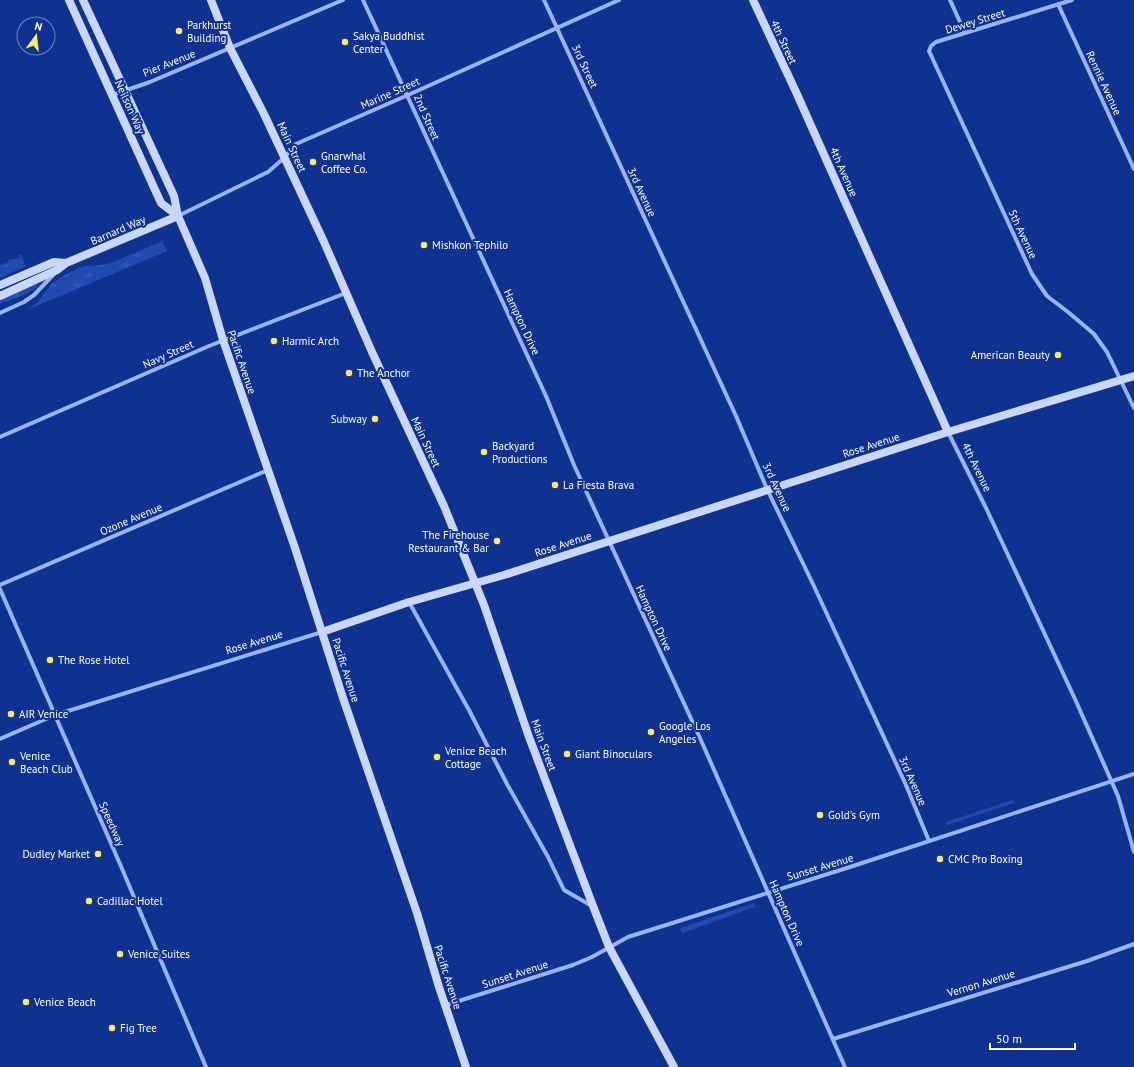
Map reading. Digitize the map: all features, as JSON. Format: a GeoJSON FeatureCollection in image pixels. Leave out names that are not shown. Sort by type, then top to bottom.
{"type":"FeatureCollection","features":[{"type":"Feature","properties":{"kind":"street","name":"Neilson Way"},"geometry":{"type":"LineString","coordinates":[[69,0],[161,203],[178,216]]}},
{"type":"Feature","properties":{"kind":"street","name":"Neilson Way"},"geometry":{"type":"LineString","coordinates":[[83,0],[174,196],[178,216],[205,278]]}},
{"type":"Feature","properties":{"kind":"street","name":"Main Street"},"geometry":{"type":"LineString","coordinates":[[211,0],[230,48],[264,114],[324,242],[444,506],[484,605],[529,737],[609,947],[674,1067]]}},
{"type":"Feature","properties":{"kind":"street","name":"Pier Avenue"},"geometry":{"type":"LineString","coordinates":[[112,95],[150,82],[343,0]]}},
{"type":"Feature","properties":{"kind":"street","name":"2nd Street"},"geometry":{"type":"LineString","coordinates":[[363,0],[408,95],[444,177]]}},
{"type":"Feature","properties":{"kind":"street","name":"3rd Street"},"geometry":{"type":"LineString","coordinates":[[544,0],[608,140]]}},
{"type":"Feature","properties":{"kind":"street","name":"Marine Street"},"geometry":{"type":"LineString","coordinates":[[178,216],[268,172],[284,158],[296,144],[619,0]]}},
{"type":"Feature","properties":{"kind":"street","name":"4th Street"},"geometry":{"type":"LineString","coordinates":[[753,0],[796,92]]}},
{"type":"Feature","properties":{"kind":"street"},"geometry":{"type":"LineString","coordinates":[[950,0],[965,33]]}},
{"type":"Feature","properties":{"kind":"street","name":"Dewey Street"},"geometry":{"type":"LineString","coordinates":[[931,46],[936,42],[1072,0]]}},
{"type":"Feature","properties":{"kind":"street","name":"Rennie Avenue"},"geometry":{"type":"LineString","coordinates":[[1058,4],[1134,169]]}},
{"type":"Feature","properties":{"kind":"street","name":"5th Avenue"},"geometry":{"type":"LineString","coordinates":[[931,46],[929,51],[930,56],[1032,274],[1047,296],[1094,334],[1107,352],[1134,408]]}},
{"type":"Feature","properties":{"kind":"street","name":"4th Avenue"},"geometry":{"type":"LineString","coordinates":[[796,92],[948,432],[987,510],[1118,796],[1134,852]]}},
{"type":"Feature","properties":{"kind":"street","name":"3rd Avenue"},"geometry":{"type":"LineString","coordinates":[[608,140],[736,416],[767,489],[813,584],[906,785],[929,841]]}},
{"type":"Feature","properties":{"kind":"street","name":"Hampton Drive"},"geometry":{"type":"LineString","coordinates":[[444,177],[546,396],[574,465],[700,738],[845,1067]]}},
{"type":"Feature","properties":{"kind":"street","name":"Barnard Way"},"geometry":{"type":"LineString","coordinates":[[0,313],[19,305],[34,295],[57,270],[66,263],[178,216]]}},
{"type":"Feature","properties":{"kind":"street","name":"Barnard Way"},"geometry":{"type":"LineString","coordinates":[[0,285],[54,262],[66,263]]}},
{"type":"Feature","properties":{"kind":"street","name":"Barnard Way"},"geometry":{"type":"LineString","coordinates":[[0,296],[57,270]]}},
{"type":"Feature","properties":{"kind":"street","name":"Pacific Avenue"},"geometry":{"type":"LineString","coordinates":[[205,278],[223,340],[417,913],[430,958],[466,1067]]}},
{"type":"Feature","properties":{"kind":"street","name":"Navy Street"},"geometry":{"type":"LineString","coordinates":[[0,437],[223,340],[346,293]]}},
{"type":"Feature","properties":{"kind":"street","name":"Rose Avenue"},"geometry":{"type":"LineString","coordinates":[[0,739],[55,716],[322,632],[409,602],[504,575],[767,489],[948,432],[1134,376]]}},
{"type":"Feature","properties":{"kind":"street","name":"Ozone Avenue"},"geometry":{"type":"LineString","coordinates":[[0,585],[268,470]]}},
{"type":"Feature","properties":{"kind":"street","name":"Speedway"},"geometry":{"type":"LineString","coordinates":[[0,589],[123,871],[206,1067]]}},
{"type":"Feature","properties":{"kind":"street"},"geometry":{"type":"LineString","coordinates":[[409,602],[470,712],[507,784],[548,857],[564,890],[593,906]]}},
{"type":"Feature","properties":{"kind":"street","name":"Sunset Avenue"},"geometry":{"type":"LineString","coordinates":[[446,1005],[592,957],[628,937],[850,867],[1134,774]]}},
{"type":"Feature","properties":{"kind":"street","name":"Vernon Avenue"},"geometry":{"type":"LineString","coordinates":[[833,1039],[1134,944]]}},
{"type":"Feature","properties":{"kind":"green space"},"geometry":{"type":"Polygon","coordinates":[[[162,241],[167,251],[27,310],[38,302],[52,283],[68,273],[85,266],[114,262],[162,241]]]}},
{"type":"Feature","properties":{"kind":"green space"},"geometry":{"type":"Polygon","coordinates":[[[19,255],[21,255],[26,266],[0,278],[0,264],[2,265],[9,262],[8,260],[20,257],[19,255]]]}},
{"type":"Feature","properties":{"kind":"green space"},"geometry":{"type":"Polygon","coordinates":[[[37,283],[39,284],[31,291],[0,304],[0,300],[37,283]]]}},
{"type":"Feature","properties":{"kind":"green space"},"geometry":{"type":"Polygon","coordinates":[[[1013,800],[1014,803],[947,825],[946,822],[1013,800]]]}},
{"type":"Feature","properties":{"kind":"green space"},"geometry":{"type":"Polygon","coordinates":[[[754,903],[755,907],[682,933],[680,928],[754,903]]]}},
{"type":"Feature","properties":{"kind":"place","name":"Parkhurst Building"},"geometry":{"type":"Point","coordinates":[179,31]}},
{"type":"Feature","properties":{"kind":"place","name":"Sakya Buddhist Center"},"geometry":{"type":"Point","coordinates":[345,42]}},
{"type":"Feature","properties":{"kind":"place","name":"Gnarwhal Coffee Co."},"geometry":{"type":"Point","coordinates":[313,162]}},
{"type":"Feature","properties":{"kind":"place","name":"Mishkon Tephilo"},"geometry":{"type":"Point","coordinates":[424,245]}},
{"type":"Feature","properties":{"kind":"place","name":"Harmic Arch"},"geometry":{"type":"Point","coordinates":[274,341]}},
{"type":"Feature","properties":{"kind":"place","name":"American Beauty"},"geometry":{"type":"Point","coordinates":[1058,355]}},
{"type":"Feature","properties":{"kind":"place","name":"The Anchor"},"geometry":{"type":"Point","coordinates":[349,373]}},
{"type":"Feature","properties":{"kind":"place","name":"Subway"},"geometry":{"type":"Point","coordinates":[375,419]}},
{"type":"Feature","properties":{"kind":"place","name":"Backyard Productions"},"geometry":{"type":"Point","coordinates":[484,452]}},
{"type":"Feature","properties":{"kind":"place","name":"La Fiesta Brava"},"geometry":{"type":"Point","coordinates":[555,485]}},
{"type":"Feature","properties":{"kind":"place","name":"The Firehouse Restaurant & Bar"},"geometry":{"type":"Point","coordinates":[497,541]}},
{"type":"Feature","properties":{"kind":"place","name":"The Rose Hotel"},"geometry":{"type":"Point","coordinates":[50,660]}},
{"type":"Feature","properties":{"kind":"place","name":"AIR Venice"},"geometry":{"type":"Point","coordinates":[11,714]}},
{"type":"Feature","properties":{"kind":"place","name":"Google Los Angeles"},"geometry":{"type":"Point","coordinates":[651,732]}},
{"type":"Feature","properties":{"kind":"place","name":"Giant Binoculars"},"geometry":{"type":"Point","coordinates":[567,754]}},
{"type":"Feature","properties":{"kind":"place","name":"Venice Beach Cottage"},"geometry":{"type":"Point","coordinates":[437,757]}},
{"type":"Feature","properties":{"kind":"place","name":"Venice Beach Club"},"geometry":{"type":"Point","coordinates":[12,762]}},
{"type":"Feature","properties":{"kind":"place","name":"Gold's Gym"},"geometry":{"type":"Point","coordinates":[820,815]}},
{"type":"Feature","properties":{"kind":"place","name":"Dudley Market"},"geometry":{"type":"Point","coordinates":[98,854]}},
{"type":"Feature","properties":{"kind":"place","name":"CMC Pro Boxing"},"geometry":{"type":"Point","coordinates":[940,859]}},
{"type":"Feature","properties":{"kind":"place","name":"Cadillac Hotel"},"geometry":{"type":"Point","coordinates":[89,901]}},
{"type":"Feature","properties":{"kind":"place","name":"Venice Suites"},"geometry":{"type":"Point","coordinates":[120,954]}},
{"type":"Feature","properties":{"kind":"place","name":"Venice Beach"},"geometry":{"type":"Point","coordinates":[26,1002]}},
{"type":"Feature","properties":{"kind":"place","name":"Fig Tree"},"geometry":{"type":"Point","coordinates":[112,1028]}}]}
